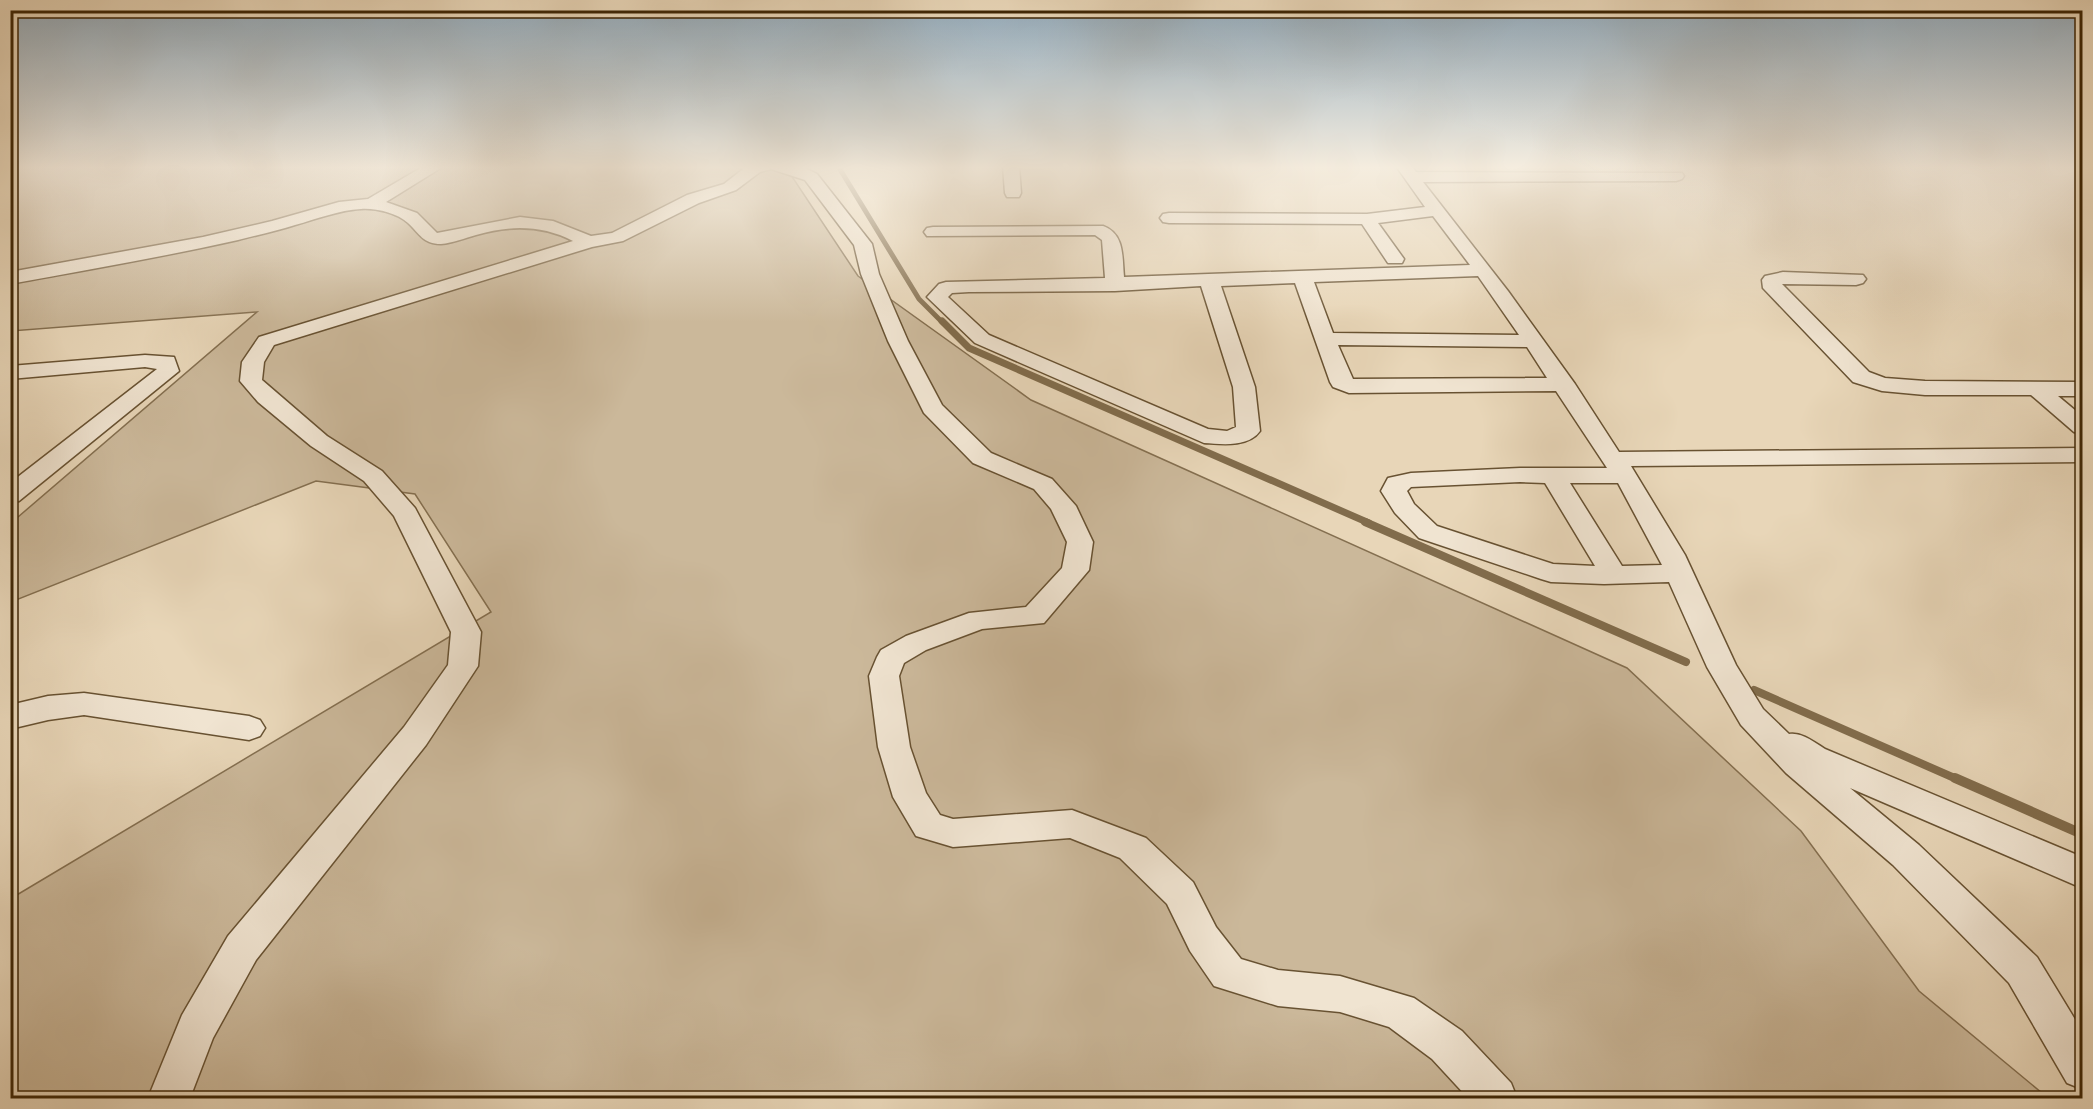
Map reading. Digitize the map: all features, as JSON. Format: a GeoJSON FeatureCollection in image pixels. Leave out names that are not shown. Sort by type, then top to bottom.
{"type":"FeatureCollection","features":[{"type":"Feature","properties":{"kind":"street"},"geometry":{"type":"LineString","coordinates":[[10,278],[267,228],[305,218]]}},
{"type":"Feature","properties":{"kind":"street"},"geometry":{"type":"LineString","coordinates":[[412,218],[435,238],[451,237],[499,224],[533,222],[563,227],[589,242]]}},
{"type":"Feature","properties":{"kind":"street"},"geometry":{"type":"LineString","coordinates":[[169,1098],[196,1029],[242,948],[415,736],[463,666],[466,632],[406,513],[373,476],[319,441],[266,397],[251,381],[253,362],[266,341],[589,242],[616,237],[655,218]]}},
{"type":"Feature","properties":{"kind":"street"},"geometry":{"type":"LineString","coordinates":[[843,218],[863,244],[870,274],[898,341],[932,408],[982,458],[1043,484],[1063,506],[1080,542],[1075,570],[1034,616],[979,620],[916,643],[892,657],[884,676],[894,747],[910,797],[928,826],[953,833],[1072,824],[1133,848],[1180,893],[1203,939],[1228,973],[1278,988],[1340,994],[1400,1011],[1447,1045],[1496,1098]]}},
{"type":"Feature","properties":{"kind":"street"},"geometry":{"type":"LineString","coordinates":[[1169,218],[1378,218]]}},
{"type":"Feature","properties":{"kind":"street"},"geometry":{"type":"LineString","coordinates":[[1440,218],[1483,270],[1564,384],[1619,468],[1679,573],[1722,667],[1752,717],[1798,764],[1906,855],[2023,970],[2082,1069]]}},
{"type":"Feature","properties":{"kind":"street"},"geometry":{"type":"LineString","coordinates":[[1367,219],[1395,259]]}},
{"type":"Feature","properties":{"kind":"street"},"geometry":{"type":"LineString","coordinates":[[933,232],[1097,230],[1105,233],[1111,239],[1115,285]]}},
{"type":"Feature","properties":{"kind":"street"},"geometry":{"type":"LineString","coordinates":[[1209,280],[1244,387],[1248,431],[1229,438],[1204,436],[982,339],[937,297],[946,288],[969,286],[1115,285],[1209,280],[1483,270]]}},
{"type":"Feature","properties":{"kind":"street"},"geometry":{"type":"LineString","coordinates":[[1303,278],[1341,382],[1349,386],[1564,384]]}},
{"type":"Feature","properties":{"kind":"street"},"geometry":{"type":"LineString","coordinates":[[1856,279],[1783,278],[1772,280],[1773,288],[1861,377],[1882,384],[1925,388],[2082,388]]}},
{"type":"Feature","properties":{"kind":"street"},"geometry":{"type":"LineString","coordinates":[[1325,339],[1533,341]]}},
{"type":"Feature","properties":{"kind":"street"},"geometry":{"type":"LineString","coordinates":[[10,373],[146,361],[166,362],[168,371],[10,496]]}},
{"type":"Feature","properties":{"kind":"street"},"geometry":{"type":"LineString","coordinates":[[2037,389],[2082,427]]}},
{"type":"Feature","properties":{"kind":"street"},"geometry":{"type":"LineString","coordinates":[[1679,573],[1551,573],[1428,532],[1404,508],[1394,491],[1397,483],[1411,480],[1553,476],[1619,468],[2082,455]]}},
{"type":"Feature","properties":{"kind":"street"},"geometry":{"type":"LineString","coordinates":[[1553,476],[1614,574]]}},
{"type":"Feature","properties":{"kind":"street"},"geometry":{"type":"LineString","coordinates":[[10,717],[48,708],[84,704],[249,728]]}},
{"type":"Feature","properties":{"kind":"street"},"geometry":{"type":"LineString","coordinates":[[1752,717],[1813,758],[2082,873]]}},
{"type":"Feature","properties":{"kind":"shaded area"},"geometry":{"type":"Polygon","coordinates":[[[11,218],[819,218],[858,276],[1031,400],[1627,668],[1801,831],[1919,991],[2048,1098],[11,1098],[10,899],[491,612],[415,494],[316,481],[11,602],[11,523],[257,312],[11,331],[11,218]]]}},
{"type":"Feature","properties":{"kind":"waterway"},"geometry":{"type":"LineString","coordinates":[[870,218],[919,299],[943,323]]}},
{"type":"Feature","properties":{"kind":"waterway"},"geometry":{"type":"LineString","coordinates":[[942,321],[969,348],[1369,523]]}},
{"type":"Feature","properties":{"kind":"waterway"},"geometry":{"type":"LineString","coordinates":[[1365,522],[1686,662]]}},
{"type":"Feature","properties":{"kind":"waterway"},"geometry":{"type":"LineString","coordinates":[[1754,690],[1959,780]]}},
{"type":"Feature","properties":{"kind":"waterway"},"geometry":{"type":"LineString","coordinates":[[1955,778],[2082,834]]}}]}
